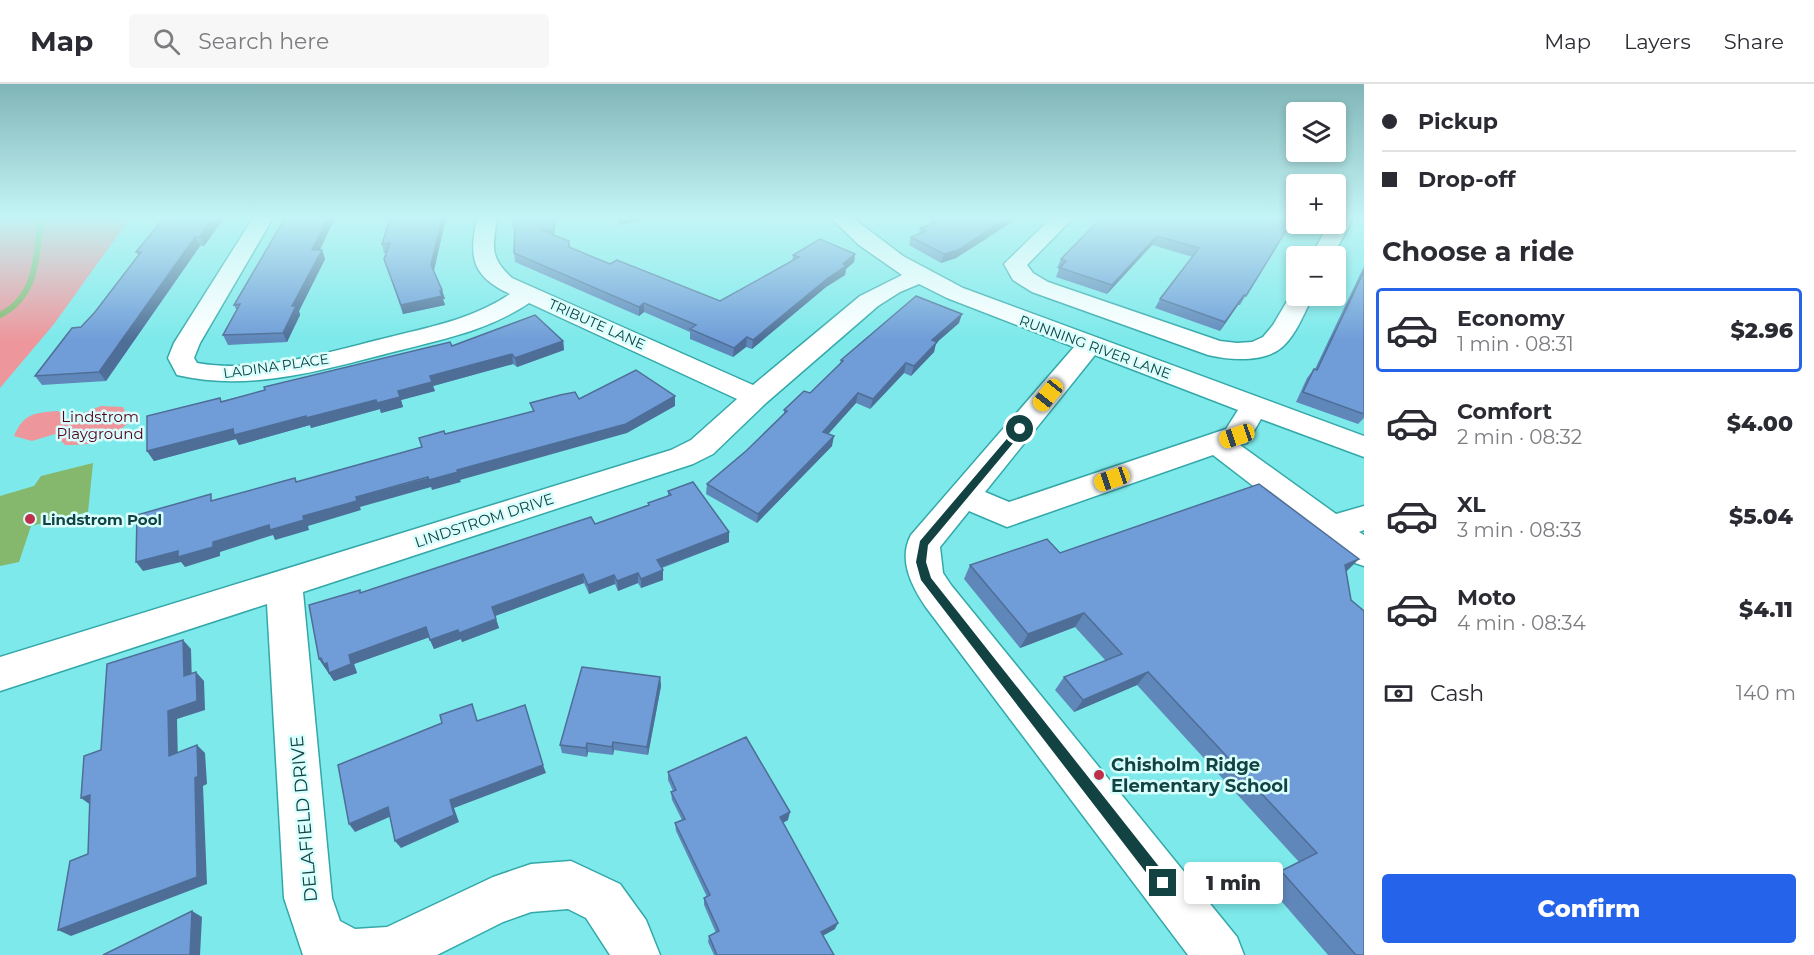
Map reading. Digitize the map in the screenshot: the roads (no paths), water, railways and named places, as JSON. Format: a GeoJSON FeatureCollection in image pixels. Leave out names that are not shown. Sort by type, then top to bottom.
{"type":"FeatureCollection","features":[{"type":"Feature","properties":{"kind":"street","name":"LADINA PLACE"},"geometry":{"type":"LineString","coordinates":[[238,259],[187,343],[181,358],[188,369],[206,374],[233,374],[318,362],[485,319],[528,293]]}},
{"type":"Feature","properties":{"kind":"street","name":"TRIBUTE LANE"},"geometry":{"type":"LineString","coordinates":[[483,259],[504,283],[756,397]]}},
{"type":"Feature","properties":{"kind":"street","name":"RUNNING RIVER LANE"},"geometry":{"type":"LineString","coordinates":[[892,259],[918,276],[955,293],[1364,447]]}},
{"type":"Feature","properties":{"kind":"street"},"geometry":{"type":"LineString","coordinates":[[1021,259],[1015,264],[1017,271],[1024,279],[1040,287],[1217,349],[1258,349],[1273,344],[1296,306]]}},
{"type":"Feature","properties":{"kind":"street","name":"LINDSTROM DRIVE"},"geometry":{"type":"LineString","coordinates":[[0,674],[682,457],[702,447],[756,397],[869,301],[918,276]]}},
{"type":"Feature","properties":{"kind":"street"},"geometry":{"type":"LineString","coordinates":[[1089,345],[923,544],[921,562],[926,580],[1219,955]]}},
{"type":"Feature","properties":{"kind":"street"},"geometry":{"type":"LineString","coordinates":[[965,496],[1007,515],[1237,436],[1254,406]]}},
{"type":"Feature","properties":{"kind":"street"},"geometry":{"type":"LineString","coordinates":[[1217,443],[1364,553]]}},
{"type":"Feature","properties":{"kind":"street"},"geometry":{"type":"LineString","coordinates":[[1331,528],[1364,518]]}},
{"type":"Feature","properties":{"kind":"street","name":"DELAFIELD DRIVE"},"geometry":{"type":"LineString","coordinates":[[284,583],[308,898],[321,938],[351,955],[390,952],[493,901],[531,888],[571,885],[603,901],[628,938],[635,955]]}},
{"type":"Feature","properties":{"kind":"waterway"},"geometry":{"type":"LineString","coordinates":[[0,315],[22,297],[33,274],[36,259]]}},
{"type":"Feature","properties":{"kind":"place","name":"Lindstrom Pool"},"geometry":{"type":"Point","coordinates":[30,519]}},
{"type":"Feature","properties":{"kind":"place","name":"Chisholm Ridge Elementary School"},"geometry":{"type":"Point","coordinates":[1099,775]}},
{"type":"Feature","properties":{"kind":"park label","name":"Lindstrom Playground"},"geometry":{"type":"Point","coordinates":[100,424]}}]}
